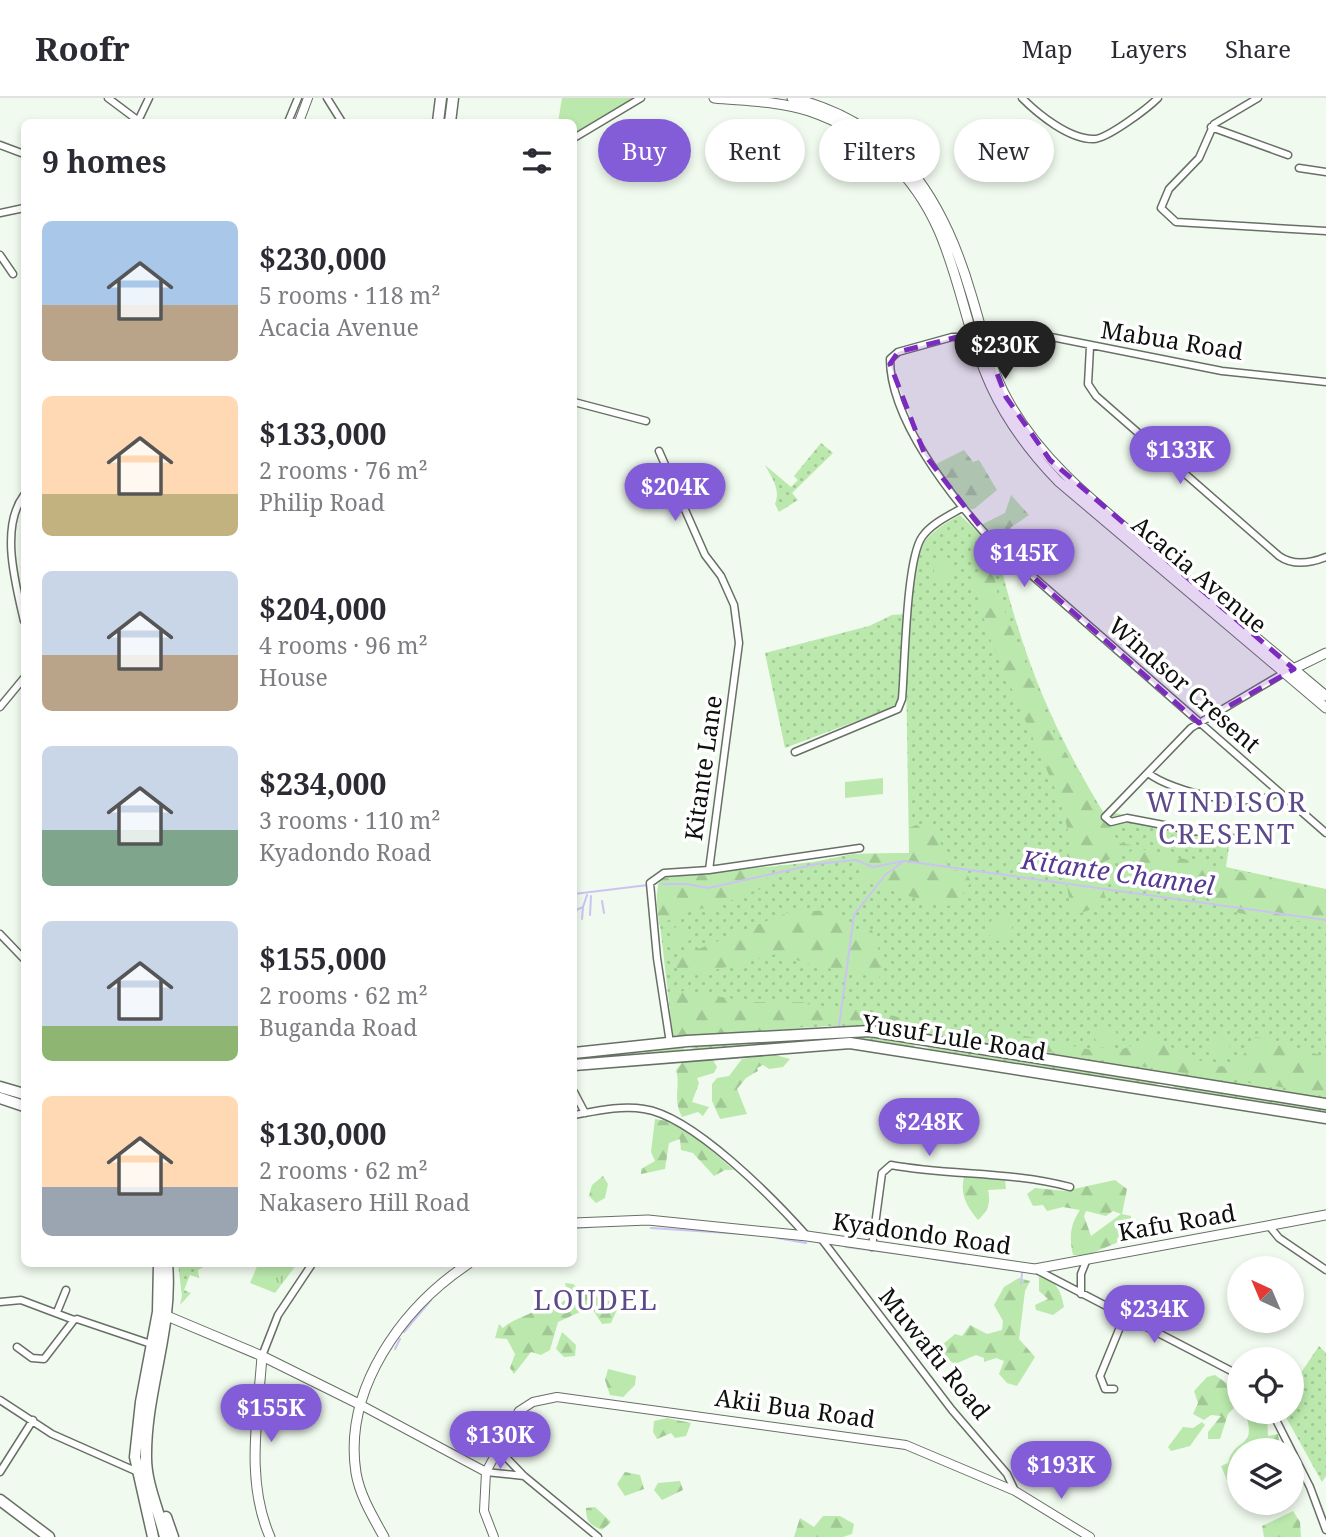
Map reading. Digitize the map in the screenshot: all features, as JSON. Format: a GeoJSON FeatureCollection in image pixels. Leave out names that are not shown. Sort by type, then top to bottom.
{"type":"FeatureCollection","features":[{"type":"Feature","properties":{"kind":"main road"},"geometry":{"type":"LineString","coordinates":[[438,119],[441,98]]}},
{"type":"Feature","properties":{"kind":"main road"},"geometry":{"type":"LineString","coordinates":[[450,119],[453,98]]}},
{"type":"Feature","properties":{"kind":"main road","name":"Acacia Avenue"},"geometry":{"type":"LineString","coordinates":[[714,98],[807,111],[852,131],[889,159],[919,191],[943,234],[1001,406],[1024,442],[1050,473],[1326,708]]}},
{"type":"Feature","properties":{"kind":"main road","name":"Acacia Avenue"},"geometry":{"type":"LineString","coordinates":[[792,98],[822,106],[868,131],[886,145],[923,183],[956,243],[977,334],[1006,397],[1050,460],[1114,520],[1326,696]]}},
{"type":"Feature","properties":{"kind":"main road"},"geometry":{"type":"LineString","coordinates":[[1284,673],[1326,653]]}},
{"type":"Feature","properties":{"kind":"main road","name":"Yusuf Lule Road"},"geometry":{"type":"LineString","coordinates":[[577,1053],[851,1031],[920,1038],[1325,1111]]}},
{"type":"Feature","properties":{"kind":"main road"},"geometry":{"type":"LineString","coordinates":[[919,1051],[920,1038]]}},
{"type":"Feature","properties":{"kind":"main road","name":"Yusuf Lule Road"},"geometry":{"type":"LineString","coordinates":[[577,1065],[850,1043],[1325,1111]]}},
{"type":"Feature","properties":{"kind":"main road"},"geometry":{"type":"LineString","coordinates":[[0,1087],[21,1093]]}},
{"type":"Feature","properties":{"kind":"main road"},"geometry":{"type":"LineString","coordinates":[[0,1098],[21,1105]]}},
{"type":"Feature","properties":{"kind":"main road","name":"Kafu Road"},"geometry":{"type":"LineString","coordinates":[[1035,1269],[1326,1215]]}},
{"type":"Feature","properties":{"kind":"main road","name":"Kyadondo Road"},"geometry":{"type":"LineString","coordinates":[[577,1223],[648,1220],[807,1236],[823,1241],[1035,1269]]}},
{"type":"Feature","properties":{"kind":"main road"},"geometry":{"type":"LineString","coordinates":[[159,1267],[158,1312],[151,1343],[146,1403],[146,1459],[165,1537]]}},
{"type":"Feature","properties":{"kind":"main road"},"geometry":{"type":"LineString","coordinates":[[153,1537],[135,1457],[167,1316],[167,1267]]}},
{"type":"Feature","properties":{"kind":"main road"},"geometry":{"type":"LineString","coordinates":[[384,1537],[366,1504],[356,1475],[359,1404],[396,1333],[411,1313],[448,1277],[463,1267]]}},
{"type":"Feature","properties":{"kind":"main road"},"geometry":{"type":"LineString","coordinates":[[167,1316],[262,1356],[359,1404]]}},
{"type":"Feature","properties":{"kind":"main road"},"geometry":{"type":"LineString","coordinates":[[262,1356],[254,1470],[257,1497],[270,1537]]}},
{"type":"Feature","properties":{"kind":"main road"},"geometry":{"type":"LineString","coordinates":[[151,1483],[173,1537]]}},
{"type":"Feature","properties":{"kind":"main road"},"geometry":{"type":"LineString","coordinates":[[0,1500],[49,1537]]}},
{"type":"Feature","properties":{"kind":"street"},"geometry":{"type":"LineString","coordinates":[[108,98],[135,119]]}},
{"type":"Feature","properties":{"kind":"street"},"geometry":{"type":"LineString","coordinates":[[140,119],[149,98]]}},
{"type":"Feature","properties":{"kind":"street"},"geometry":{"type":"LineString","coordinates":[[289,119],[298,98]]}},
{"type":"Feature","properties":{"kind":"street"},"geometry":{"type":"LineString","coordinates":[[300,119],[308,98]]}},
{"type":"Feature","properties":{"kind":"street"},"geometry":{"type":"LineString","coordinates":[[327,98],[340,119]]}},
{"type":"Feature","properties":{"kind":"street"},"geometry":{"type":"LineString","coordinates":[[577,136],[641,98]]}},
{"type":"Feature","properties":{"kind":"street"},"geometry":{"type":"LineString","coordinates":[[1022,98],[1074,135],[1093,139],[1112,131],[1158,98]]}},
{"type":"Feature","properties":{"kind":"street"},"geometry":{"type":"LineString","coordinates":[[1258,98],[1211,127],[1195,165],[1164,195],[1161,203],[1163,212],[1176,222],[1187,224],[1326,232]]}},
{"type":"Feature","properties":{"kind":"street"},"geometry":{"type":"LineString","coordinates":[[1211,127],[1288,155]]}},
{"type":"Feature","properties":{"kind":"street"},"geometry":{"type":"LineString","coordinates":[[0,145],[21,153]]}},
{"type":"Feature","properties":{"kind":"street"},"geometry":{"type":"LineString","coordinates":[[1299,168],[1326,172]]}},
{"type":"Feature","properties":{"kind":"street"},"geometry":{"type":"LineString","coordinates":[[0,213],[21,209]]}},
{"type":"Feature","properties":{"kind":"street"},"geometry":{"type":"LineString","coordinates":[[0,255],[13,274]]}},
{"type":"Feature","properties":{"kind":"street","name":"Mabua Road"},"geometry":{"type":"LineString","coordinates":[[977,334],[1011,330],[1222,371],[1326,382]]}},
{"type":"Feature","properties":{"kind":"street","name":"Windsor Cresent"},"geometry":{"type":"LineString","coordinates":[[977,334],[952,337],[898,352],[890,359],[896,391],[910,426],[941,481],[962,508],[1016,564],[1326,833]]}},
{"type":"Feature","properties":{"kind":"street"},"geometry":{"type":"LineString","coordinates":[[1090,347],[1088,384],[1096,396],[1286,561],[1305,563],[1326,557]]}},
{"type":"Feature","properties":{"kind":"street"},"geometry":{"type":"LineString","coordinates":[[577,403],[646,421]]}},
{"type":"Feature","properties":{"kind":"street","name":"Kitante Lane"},"geometry":{"type":"LineString","coordinates":[[659,451],[705,555],[721,576],[734,605],[739,643],[709,870],[664,873],[650,883],[657,958],[670,1044]]}},
{"type":"Feature","properties":{"kind":"street"},"geometry":{"type":"LineString","coordinates":[[21,499],[11,511],[6,541],[21,608]]}},
{"type":"Feature","properties":{"kind":"street"},"geometry":{"type":"LineString","coordinates":[[795,752],[898,709],[902,699],[912,576],[918,544],[931,528],[962,508]]}},
{"type":"Feature","properties":{"kind":"street"},"geometry":{"type":"LineString","coordinates":[[1247,841],[1127,818],[1107,820],[1108,813],[1184,734],[1284,673]]}},
{"type":"Feature","properties":{"kind":"street"},"geometry":{"type":"LineString","coordinates":[[0,707],[21,682]]}},
{"type":"Feature","properties":{"kind":"street"},"geometry":{"type":"LineString","coordinates":[[1148,773],[1167,784],[1240,801],[1262,801],[1278,792]]}},
{"type":"Feature","properties":{"kind":"street"},"geometry":{"type":"LineString","coordinates":[[709,870],[860,848]]}},
{"type":"Feature","properties":{"kind":"street"},"geometry":{"type":"LineString","coordinates":[[0,934],[21,956]]}},
{"type":"Feature","properties":{"kind":"street"},"geometry":{"type":"LineString","coordinates":[[577,1098],[585,1113]]}},
{"type":"Feature","properties":{"kind":"street"},"geometry":{"type":"LineString","coordinates":[[577,1114],[644,1108],[678,1120],[753,1182],[807,1236]]}},
{"type":"Feature","properties":{"kind":"street"},"geometry":{"type":"LineString","coordinates":[[872,1247],[882,1173],[891,1164],[929,1172],[1001,1175],[1070,1186]]}},
{"type":"Feature","properties":{"kind":"street"},"geometry":{"type":"LineString","coordinates":[[1270,1227],[1279,1238],[1326,1270]]}},
{"type":"Feature","properties":{"kind":"street","name":"Muwafu Road"},"geometry":{"type":"LineString","coordinates":[[823,1241],[952,1410],[1007,1474],[1015,1491]]}},
{"type":"Feature","properties":{"kind":"street"},"geometry":{"type":"LineString","coordinates":[[1081,1294],[1081,1274],[1087,1259]]}},
{"type":"Feature","properties":{"kind":"street"},"geometry":{"type":"LineString","coordinates":[[262,1356],[278,1315],[310,1267]]}},
{"type":"Feature","properties":{"kind":"street","name":"Kyadondo Road"},"geometry":{"type":"LineString","coordinates":[[1035,1269],[1227,1369]]}},
{"type":"Feature","properties":{"kind":"street"},"geometry":{"type":"LineString","coordinates":[[57,1312],[66,1290]]}},
{"type":"Feature","properties":{"kind":"street"},"geometry":{"type":"LineString","coordinates":[[0,1302],[21,1300],[74,1320],[151,1343]]}},
{"type":"Feature","properties":{"kind":"street"},"geometry":{"type":"LineString","coordinates":[[1114,1389],[1105,1389],[1100,1376],[1125,1315]]}},
{"type":"Feature","properties":{"kind":"street"},"geometry":{"type":"LineString","coordinates":[[17,1347],[32,1358],[44,1359],[74,1320]]}},
{"type":"Feature","properties":{"kind":"street","name":"Akii Bua Road"},"geometry":{"type":"LineString","coordinates":[[486,1472],[514,1417],[525,1405],[545,1399],[569,1397],[898,1443],[1015,1491],[1090,1537]]}},
{"type":"Feature","properties":{"kind":"street"},"geometry":{"type":"LineString","coordinates":[[0,1400],[52,1434],[140,1473]]}},
{"type":"Feature","properties":{"kind":"street"},"geometry":{"type":"LineString","coordinates":[[359,1404],[486,1472],[524,1476]]}},
{"type":"Feature","properties":{"kind":"street"},"geometry":{"type":"LineString","coordinates":[[0,1472],[33,1420]]}},
{"type":"Feature","properties":{"kind":"street"},"geometry":{"type":"LineString","coordinates":[[1278,1424],[1305,1475],[1326,1530]]}},
{"type":"Feature","properties":{"kind":"street"},"geometry":{"type":"LineString","coordinates":[[497,1448],[524,1476],[598,1537]]}},
{"type":"Feature","properties":{"kind":"street"},"geometry":{"type":"LineString","coordinates":[[486,1472],[484,1511],[494,1537]]}},
{"type":"Feature","properties":{"kind":"highlighted area"},"geometry":{"type":"Polygon","coordinates":[[[981,331],[1006,397],[1050,460],[1294,669],[1199,723],[989,538],[925,455],[890,364],[898,352],[981,331]]]}},
{"type":"Feature","properties":{"kind":"green space"},"geometry":{"type":"Polygon","coordinates":[[[562,98],[637,98],[577,131],[577,119],[558,119],[562,98]]]}},
{"type":"Feature","properties":{"kind":"green space"},"geometry":{"type":"Polygon","coordinates":[[[821,443],[833,453],[792,493],[798,500],[779,512],[775,504],[776,489],[765,465],[791,487],[798,480],[794,476],[821,443]]]}},
{"type":"Feature","properties":{"kind":"green space"},"geometry":{"type":"Polygon","coordinates":[[[964,450],[973,462],[979,460],[997,490],[974,509],[967,509],[942,479],[936,464],[964,450]]]}},
{"type":"Feature","properties":{"kind":"green space"},"geometry":{"type":"Polygon","coordinates":[[[1011,495],[1029,515],[1010,528],[1025,546],[1019,556],[1006,550],[981,525],[1005,513],[1011,495]]]}},
{"type":"Feature","properties":{"kind":"green space"},"geometry":{"type":"Polygon","coordinates":[[[960,515],[1013,566],[1003,575],[1033,670],[1057,728],[1105,815],[1111,809],[1115,813],[1179,825],[1203,825],[1231,833],[1226,867],[1326,889],[1326,1100],[885,1027],[829,1026],[673,1037],[657,899],[658,884],[663,878],[813,862],[853,854],[909,853],[906,669],[899,705],[785,748],[765,653],[869,626],[892,615],[908,614],[917,555],[931,535],[960,515]]]}},
{"type":"Feature","properties":{"kind":"green space"},"geometry":{"type":"Polygon","coordinates":[[[945,560],[953,563],[956,571],[953,579],[945,582],[937,579],[934,571],[937,563],[945,560]]]}},
{"type":"Feature","properties":{"kind":"green space"},"geometry":{"type":"Polygon","coordinates":[[[982,568],[994,574],[997,592],[1053,731],[1119,843],[1138,846],[1093,867],[1108,903],[1073,916],[1064,872],[1070,840],[1062,805],[988,634],[973,579],[982,568]]]}},
{"type":"Feature","properties":{"kind":"green space"},"geometry":{"type":"Polygon","coordinates":[[[883,778],[883,794],[845,798],[845,782],[883,778]]]}},
{"type":"Feature","properties":{"kind":"green space"},"geometry":{"type":"Polygon","coordinates":[[[916,825],[937,831],[949,870],[966,872],[971,882],[954,906],[935,905],[863,880],[853,854],[909,853],[909,828],[916,825]]]}},
{"type":"Feature","properties":{"kind":"green space"},"geometry":{"type":"Polygon","coordinates":[[[1137,848],[1326,892],[1326,921],[1322,928],[1307,922],[1236,912],[1213,901],[1193,880],[1154,869],[1124,855],[1137,848]]]}},
{"type":"Feature","properties":{"kind":"green space"},"geometry":{"type":"Polygon","coordinates":[[[766,867],[769,887],[747,893],[715,908],[691,909],[659,925],[657,894],[663,878],[766,867]]]}},
{"type":"Feature","properties":{"kind":"green space"},"geometry":{"type":"Polygon","coordinates":[[[836,910],[846,928],[872,930],[884,967],[879,978],[817,966],[776,954],[711,971],[683,972],[674,966],[674,959],[789,912],[836,910]]]}},
{"type":"Feature","properties":{"kind":"green space"},"geometry":{"type":"Polygon","coordinates":[[[1000,917],[1008,921],[1012,929],[1008,937],[1000,941],[992,937],[988,929],[992,921],[1000,917]]]}},
{"type":"Feature","properties":{"kind":"green space"},"geometry":{"type":"Polygon","coordinates":[[[680,926],[687,929],[690,936],[687,943],[680,946],[673,943],[670,936],[673,929],[680,926]]]}},
{"type":"Feature","properties":{"kind":"green space"},"geometry":{"type":"Polygon","coordinates":[[[682,991],[754,1002],[804,1002],[803,1015],[795,1028],[673,1037],[671,992],[682,991]]]}},
{"type":"Feature","properties":{"kind":"green space"},"geometry":{"type":"Polygon","coordinates":[[[807,1004],[887,1014],[919,1023],[934,1022],[953,1028],[1009,1029],[1021,1035],[1101,1052],[1118,1051],[1152,1037],[1194,1058],[1229,1067],[1237,1064],[1255,1037],[1263,1038],[1326,1057],[1326,1097],[1255,1082],[891,1027],[831,1023],[799,1026],[806,1016],[807,1004]]]}},
{"type":"Feature","properties":{"kind":"green space"},"geometry":{"type":"Polygon","coordinates":[[[1106,1026],[1114,1029],[1117,1037],[1114,1045],[1106,1048],[1098,1045],[1095,1037],[1098,1029],[1106,1026]]]}},
{"type":"Feature","properties":{"kind":"green space"},"geometry":{"type":"Polygon","coordinates":[[[863,1035],[917,1044],[913,1047],[845,1040],[700,1051],[691,1048],[694,1045],[863,1035]]]}},
{"type":"Feature","properties":{"kind":"green space"},"geometry":{"type":"Polygon","coordinates":[[[1219,1038],[1227,1041],[1230,1049],[1227,1057],[1219,1060],[1211,1057],[1208,1049],[1211,1041],[1219,1038]]]}},
{"type":"Feature","properties":{"kind":"green space"},"geometry":{"type":"Polygon","coordinates":[[[926,1045],[1160,1081],[1160,1084],[929,1049],[926,1045]]]}},
{"type":"Feature","properties":{"kind":"green space"},"geometry":{"type":"Polygon","coordinates":[[[683,1047],[685,1052],[577,1060],[577,1055],[683,1047]]]}},
{"type":"Feature","properties":{"kind":"green space"},"geometry":{"type":"Polygon","coordinates":[[[772,1054],[790,1059],[783,1067],[769,1069],[763,1065],[757,1068],[758,1071],[746,1078],[737,1089],[747,1114],[720,1119],[712,1101],[712,1084],[717,1078],[729,1076],[742,1059],[772,1054]]]}},
{"type":"Feature","properties":{"kind":"green space"},"geometry":{"type":"Polygon","coordinates":[[[684,1060],[713,1060],[717,1067],[714,1073],[697,1078],[699,1083],[692,1102],[709,1107],[703,1116],[698,1112],[682,1117],[679,1110],[676,1070],[684,1060]]]}},
{"type":"Feature","properties":{"kind":"green space"},"geometry":{"type":"Polygon","coordinates":[[[1170,1084],[1326,1109],[1326,1113],[1175,1088],[1170,1084]]]}},
{"type":"Feature","properties":{"kind":"green space"},"geometry":{"type":"Polygon","coordinates":[[[655,1119],[679,1123],[734,1170],[725,1170],[714,1176],[693,1153],[681,1150],[680,1139],[669,1143],[665,1169],[641,1174],[641,1169],[655,1161],[651,1152],[655,1119]]]}},
{"type":"Feature","properties":{"kind":"green space"},"geometry":{"type":"Polygon","coordinates":[[[603,1176],[608,1184],[605,1198],[596,1203],[589,1196],[592,1185],[603,1176]]]}},
{"type":"Feature","properties":{"kind":"green space"},"geometry":{"type":"Polygon","coordinates":[[[964,1177],[1005,1179],[1006,1189],[988,1190],[988,1206],[978,1220],[965,1200],[964,1177]]]}},
{"type":"Feature","properties":{"kind":"green space"},"geometry":{"type":"Polygon","coordinates":[[[1115,1180],[1127,1189],[1122,1214],[1131,1216],[1130,1237],[1088,1255],[1073,1255],[1071,1231],[1080,1210],[1063,1207],[1047,1211],[1043,1205],[1033,1206],[1027,1194],[1035,1188],[1065,1191],[1115,1180]],[[1086,1211],[1084,1216],[1091,1236],[1121,1214],[1113,1211],[1106,1216],[1086,1211]]]}},
{"type":"Feature","properties":{"kind":"green space"},"geometry":{"type":"Polygon","coordinates":[[[178,1267],[204,1267],[198,1270],[199,1278],[190,1275],[184,1290],[191,1293],[180,1305],[182,1296],[178,1267]]]}},
{"type":"Feature","properties":{"kind":"green space"},"geometry":{"type":"Polygon","coordinates":[[[257,1267],[295,1267],[275,1293],[250,1283],[257,1267]]]}},
{"type":"Feature","properties":{"kind":"green space"},"geometry":{"type":"Polygon","coordinates":[[[1039,1276],[1054,1283],[1061,1296],[1064,1307],[1053,1315],[1036,1310],[1035,1305],[1048,1299],[1039,1291],[1039,1276]]]}},
{"type":"Feature","properties":{"kind":"green space"},"geometry":{"type":"Polygon","coordinates":[[[1019,1278],[1030,1281],[1025,1291],[1019,1339],[1035,1357],[1017,1386],[1007,1383],[999,1374],[1004,1361],[996,1358],[984,1362],[984,1358],[976,1355],[955,1364],[942,1356],[942,1345],[955,1334],[962,1336],[970,1325],[987,1334],[1002,1330],[1003,1321],[994,1305],[1004,1287],[1019,1278]]]}},
{"type":"Feature","properties":{"kind":"green space"},"geometry":{"type":"Polygon","coordinates":[[[565,1283],[619,1305],[611,1323],[602,1324],[591,1307],[558,1322],[550,1350],[541,1355],[531,1352],[514,1374],[510,1368],[515,1354],[507,1339],[495,1338],[499,1324],[503,1328],[542,1305],[557,1306],[569,1297],[565,1283]]]}},
{"type":"Feature","properties":{"kind":"green space"},"geometry":{"type":"Polygon","coordinates":[[[562,1332],[576,1345],[575,1356],[564,1357],[556,1349],[562,1332]]]}},
{"type":"Feature","properties":{"kind":"green space"},"geometry":{"type":"Polygon","coordinates":[[[1319,1346],[1326,1353],[1326,1476],[1322,1482],[1304,1450],[1304,1438],[1297,1438],[1290,1424],[1304,1424],[1304,1368],[1319,1346]]]}},
{"type":"Feature","properties":{"kind":"green space"},"geometry":{"type":"Polygon","coordinates":[[[608,1369],[636,1376],[635,1385],[623,1397],[610,1395],[605,1380],[608,1369]]]}},
{"type":"Feature","properties":{"kind":"green space"},"geometry":{"type":"Polygon","coordinates":[[[1215,1375],[1227,1383],[1227,1417],[1220,1439],[1208,1439],[1208,1432],[1221,1416],[1211,1415],[1204,1420],[1193,1414],[1198,1403],[1194,1391],[1207,1377],[1215,1375]]]}},
{"type":"Feature","properties":{"kind":"green space"},"geometry":{"type":"Polygon","coordinates":[[[667,1418],[691,1423],[686,1436],[675,1438],[671,1433],[657,1439],[653,1432],[654,1421],[667,1418]]]}},
{"type":"Feature","properties":{"kind":"green space"},"geometry":{"type":"Polygon","coordinates":[[[1202,1422],[1205,1425],[1190,1446],[1171,1451],[1168,1447],[1183,1427],[1193,1428],[1202,1422]]]}},
{"type":"Feature","properties":{"kind":"green space"},"geometry":{"type":"Polygon","coordinates":[[[1248,1424],[1268,1424],[1268,1436],[1278,1434],[1279,1438],[1247,1438],[1248,1424]]]}},
{"type":"Feature","properties":{"kind":"green space"},"geometry":{"type":"Polygon","coordinates":[[[1227,1463],[1227,1480],[1221,1466],[1227,1463]]]}},
{"type":"Feature","properties":{"kind":"green space"},"geometry":{"type":"Polygon","coordinates":[[[625,1472],[640,1475],[644,1489],[625,1496],[617,1484],[625,1472]]]}},
{"type":"Feature","properties":{"kind":"green space"},"geometry":{"type":"Polygon","coordinates":[[[680,1481],[683,1490],[662,1500],[654,1490],[658,1483],[680,1481]]]}},
{"type":"Feature","properties":{"kind":"green space"},"geometry":{"type":"Polygon","coordinates":[[[595,1507],[611,1522],[602,1530],[592,1525],[587,1517],[586,1508],[595,1507]]]}},
{"type":"Feature","properties":{"kind":"green space"},"geometry":{"type":"Polygon","coordinates":[[[1285,1515],[1296,1515],[1300,1522],[1301,1537],[1264,1537],[1262,1526],[1285,1515]]]}},
{"type":"Feature","properties":{"kind":"green space"},"geometry":{"type":"Polygon","coordinates":[[[823,1516],[840,1516],[854,1524],[852,1534],[843,1537],[794,1537],[800,1518],[814,1527],[823,1516]]]}},
{"type":"Feature","properties":{"kind":"waterway"},"geometry":{"type":"LineString","coordinates":[[662,884],[687,884],[708,888],[817,864],[856,860],[873,867],[904,861]]}},
{"type":"Feature","properties":{"kind":"waterway"},"geometry":{"type":"LineString","coordinates":[[839,1026],[854,915],[885,875],[904,861]]}},
{"type":"Feature","properties":{"kind":"waterway","name":"Kitante Channel"},"geometry":{"type":"LineString","coordinates":[[905,861],[1326,920]]}},
{"type":"Feature","properties":{"kind":"waterway","name":"Kitante Channel"},"geometry":{"type":"LineString","coordinates":[[577,894],[648,885]]}},
{"type":"Feature","properties":{"kind":"waterway"},"geometry":{"type":"LineString","coordinates":[[577,910],[583,907],[587,895]]}},
{"type":"Feature","properties":{"kind":"waterway"},"geometry":{"type":"LineString","coordinates":[[590,915],[591,896]]}},
{"type":"Feature","properties":{"kind":"waterway"},"geometry":{"type":"LineString","coordinates":[[602,901],[604,913]]}},
{"type":"Feature","properties":{"kind":"waterway"},"geometry":{"type":"LineString","coordinates":[[582,919],[583,907]]}},
{"type":"Feature","properties":{"kind":"waterway"},"geometry":{"type":"LineString","coordinates":[[625,1225],[638,1225]]}},
{"type":"Feature","properties":{"kind":"waterway"},"geometry":{"type":"LineString","coordinates":[[577,1228],[591,1227]]}},
{"type":"Feature","properties":{"kind":"waterway"},"geometry":{"type":"LineString","coordinates":[[651,1228],[758,1235]]}},
{"type":"Feature","properties":{"kind":"waterway"},"geometry":{"type":"LineString","coordinates":[[777,1238],[806,1243]]}},
{"type":"Feature","properties":{"kind":"waterway"},"geometry":{"type":"LineString","coordinates":[[846,1247],[918,1256]]}},
{"type":"Feature","properties":{"kind":"waterway"},"geometry":{"type":"LineString","coordinates":[[933,1259],[965,1264]]}},
{"type":"Feature","properties":{"kind":"waterway"},"geometry":{"type":"LineString","coordinates":[[979,1265],[1027,1272]]}},
{"type":"Feature","properties":{"kind":"waterway"},"geometry":{"type":"LineString","coordinates":[[1021,1284],[1022,1273]]}},
{"type":"Feature","properties":{"kind":"waterway"},"geometry":{"type":"LineString","coordinates":[[404,1332],[431,1300]]}},
{"type":"Feature","properties":{"kind":"waterway"},"geometry":{"type":"LineString","coordinates":[[395,1349],[400,1339]]}},
{"type":"Feature","properties":{"kind":"district","name":"WINDISOR CRESENT"},"geometry":{"type":"Point","coordinates":[1227,818]}},
{"type":"Feature","properties":{"kind":"district","name":"LOUDEL"},"geometry":{"type":"Point","coordinates":[596,1300]}}]}
